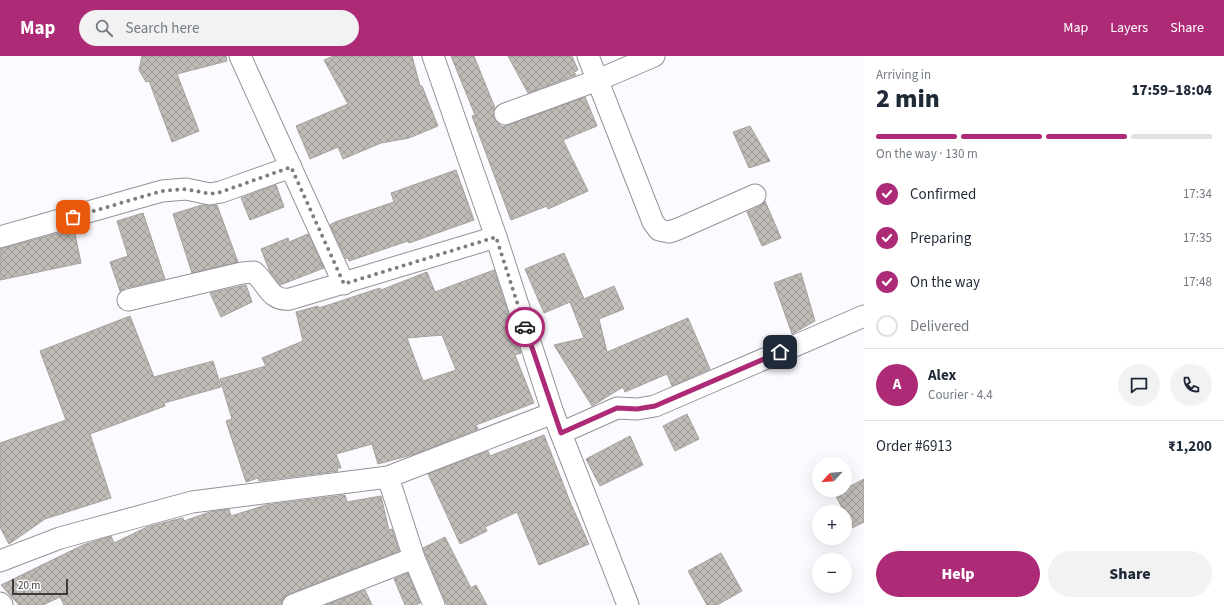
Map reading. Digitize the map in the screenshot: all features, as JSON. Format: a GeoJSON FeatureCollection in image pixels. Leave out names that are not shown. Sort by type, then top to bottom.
{"type":"FeatureCollection","features":[{"type":"Feature","properties":{"kind":"street"},"geometry":{"type":"LineString","coordinates":[[240,56],[344,284]]}},
{"type":"Feature","properties":{"kind":"street"},"geometry":{"type":"LineString","coordinates":[[434,56],[496,237],[553,413],[628,605]]}},
{"type":"Feature","properties":{"kind":"street"},"geometry":{"type":"LineString","coordinates":[[588,56],[654,222],[659,230],[669,232],[678,229],[755,195]]}},
{"type":"Feature","properties":{"kind":"street"},"geometry":{"type":"LineString","coordinates":[[505,114],[598,80],[654,56]]}},
{"type":"Feature","properties":{"kind":"street"},"geometry":{"type":"LineString","coordinates":[[0,236],[162,191],[186,189],[210,194],[221,192],[291,167]]}},
{"type":"Feature","properties":{"kind":"street"},"geometry":{"type":"LineString","coordinates":[[128,300],[242,273],[254,272],[262,279],[271,294],[280,300],[290,300],[496,237]]}},
{"type":"Feature","properties":{"kind":"street"},"geometry":{"type":"LineString","coordinates":[[561,433],[617,408],[637,409],[655,406],[864,316]]}},
{"type":"Feature","properties":{"kind":"street"},"geometry":{"type":"LineString","coordinates":[[0,562],[60,538],[192,502],[388,477],[553,413]]}},
{"type":"Feature","properties":{"kind":"street"},"geometry":{"type":"LineString","coordinates":[[388,477],[414,558],[434,605]]}},
{"type":"Feature","properties":{"kind":"street"},"geometry":{"type":"LineString","coordinates":[[293,605],[414,558]]}},
{"type":"Feature","properties":{"kind":"building"},"geometry":{"type":"Polygon","coordinates":[[[142,56],[226,56],[227,61],[177,74],[199,131],[172,142],[149,81],[146,82],[139,70],[142,56]]]}},
{"type":"Feature","properties":{"kind":"building"},"geometry":{"type":"Polygon","coordinates":[[[333,56],[412,56],[420,86],[422,86],[438,126],[409,138],[381,143],[343,159],[338,147],[310,159],[296,126],[348,104],[324,60],[333,56]]]}},
{"type":"Feature","properties":{"kind":"building"},"geometry":{"type":"Polygon","coordinates":[[[451,56],[474,56],[495,108],[494,118],[502,127],[585,97],[597,126],[563,140],[588,191],[548,209],[547,206],[511,220],[472,116],[475,115],[451,56]]]}},
{"type":"Feature","properties":{"kind":"building"},"geometry":{"type":"Polygon","coordinates":[[[508,56],[572,56],[578,70],[574,72],[576,75],[528,93],[508,56]]]}},
{"type":"Feature","properties":{"kind":"building"},"geometry":{"type":"Polygon","coordinates":[[[750,126],[770,161],[749,168],[733,132],[750,126]]]}},
{"type":"Feature","properties":{"kind":"building"},"geometry":{"type":"Polygon","coordinates":[[[456,170],[474,220],[409,243],[408,241],[349,261],[348,258],[346,259],[330,225],[394,202],[391,193],[456,170]]]}},
{"type":"Feature","properties":{"kind":"building"},"geometry":{"type":"Polygon","coordinates":[[[276,185],[284,207],[250,220],[241,198],[276,185]]]}},
{"type":"Feature","properties":{"kind":"building"},"geometry":{"type":"Polygon","coordinates":[[[765,201],[781,238],[762,246],[747,212],[760,206],[765,201]]]}},
{"type":"Feature","properties":{"kind":"building"},"geometry":{"type":"Polygon","coordinates":[[[202,205],[217,205],[238,262],[192,273],[173,214],[202,205]]]}},
{"type":"Feature","properties":{"kind":"building"},"geometry":{"type":"Polygon","coordinates":[[[143,213],[165,279],[125,288],[120,291],[110,262],[128,256],[117,221],[143,213]]]}},
{"type":"Feature","properties":{"kind":"building"},"geometry":{"type":"Polygon","coordinates":[[[74,229],[81,263],[0,280],[0,249],[74,229]]]}},
{"type":"Feature","properties":{"kind":"building"},"geometry":{"type":"Polygon","coordinates":[[[308,234],[324,268],[280,285],[270,272],[261,249],[288,238],[289,242],[308,234]]]}},
{"type":"Feature","properties":{"kind":"building"},"geometry":{"type":"Polygon","coordinates":[[[564,253],[584,299],[614,286],[624,309],[599,319],[607,352],[688,318],[710,369],[672,386],[667,374],[625,392],[623,387],[592,406],[554,345],[584,338],[570,302],[544,313],[525,269],[564,253]]]}},
{"type":"Feature","properties":{"kind":"building"},"geometry":{"type":"Polygon","coordinates":[[[494,270],[521,353],[515,355],[534,403],[476,425],[478,429],[415,454],[378,464],[372,444],[336,454],[341,468],[337,468],[338,471],[259,481],[258,478],[246,482],[226,421],[232,419],[220,379],[266,366],[262,358],[303,341],[296,312],[318,306],[319,308],[380,288],[381,290],[427,272],[435,292],[494,270]],[[442,335],[407,338],[423,381],[456,370],[442,335]]]}},
{"type":"Feature","properties":{"kind":"building"},"geometry":{"type":"Polygon","coordinates":[[[801,273],[815,321],[792,334],[774,283],[801,273]]]}},
{"type":"Feature","properties":{"kind":"building"},"geometry":{"type":"Polygon","coordinates":[[[246,285],[252,302],[221,317],[210,293],[246,285]]]}},
{"type":"Feature","properties":{"kind":"building"},"geometry":{"type":"Polygon","coordinates":[[[130,316],[154,377],[213,361],[221,387],[164,403],[165,406],[90,434],[111,498],[45,519],[9,544],[0,527],[0,443],[66,420],[40,351],[130,316]]]}},
{"type":"Feature","properties":{"kind":"building"},"geometry":{"type":"Polygon","coordinates":[[[687,414],[699,439],[675,451],[663,426],[687,414]]]}},
{"type":"Feature","properties":{"kind":"building"},"geometry":{"type":"Polygon","coordinates":[[[544,435],[571,504],[589,544],[539,565],[517,512],[485,527],[487,531],[460,544],[428,474],[488,451],[490,456],[544,435]]]}},
{"type":"Feature","properties":{"kind":"building"},"geometry":{"type":"Polygon","coordinates":[[[630,436],[643,465],[600,486],[586,459],[630,436]]]}},
{"type":"Feature","properties":{"kind":"building"},"geometry":{"type":"Polygon","coordinates":[[[864,479],[864,522],[852,528],[852,505],[840,505],[836,497],[852,497],[852,485],[864,479]]]}},
{"type":"Feature","properties":{"kind":"building"},"geometry":{"type":"Polygon","coordinates":[[[345,495],[347,502],[381,496],[389,530],[392,529],[399,551],[289,594],[283,598],[281,605],[64,605],[60,597],[43,605],[19,605],[1,585],[83,545],[111,536],[114,543],[147,527],[183,518],[184,521],[210,512],[229,509],[231,516],[266,505],[345,495]]]}},
{"type":"Feature","properties":{"kind":"building"},"geometry":{"type":"Polygon","coordinates":[[[445,537],[471,588],[476,585],[487,605],[447,605],[423,548],[445,537]]]}},
{"type":"Feature","properties":{"kind":"building"},"geometry":{"type":"Polygon","coordinates":[[[721,553],[742,591],[717,605],[707,605],[688,571],[721,553]]]}},
{"type":"Feature","properties":{"kind":"building"},"geometry":{"type":"Polygon","coordinates":[[[408,573],[420,603],[416,605],[405,605],[394,579],[408,573]]]}},
{"type":"Feature","properties":{"kind":"building"},"geometry":{"type":"Polygon","coordinates":[[[365,590],[372,605],[326,605],[365,590]]]}},
{"type":"Feature","properties":{"kind":"way so far"},"geometry":{"type":"LineString","coordinates":[[73,217],[162,191],[186,189],[210,194],[221,192],[291,167],[344,284],[496,237],[525,327]]}},
{"type":"Feature","properties":{"kind":"route"},"geometry":{"type":"LineString","coordinates":[[525,327],[561,433],[617,408],[625,407],[637,409],[655,406],[780,352]]}}]}
